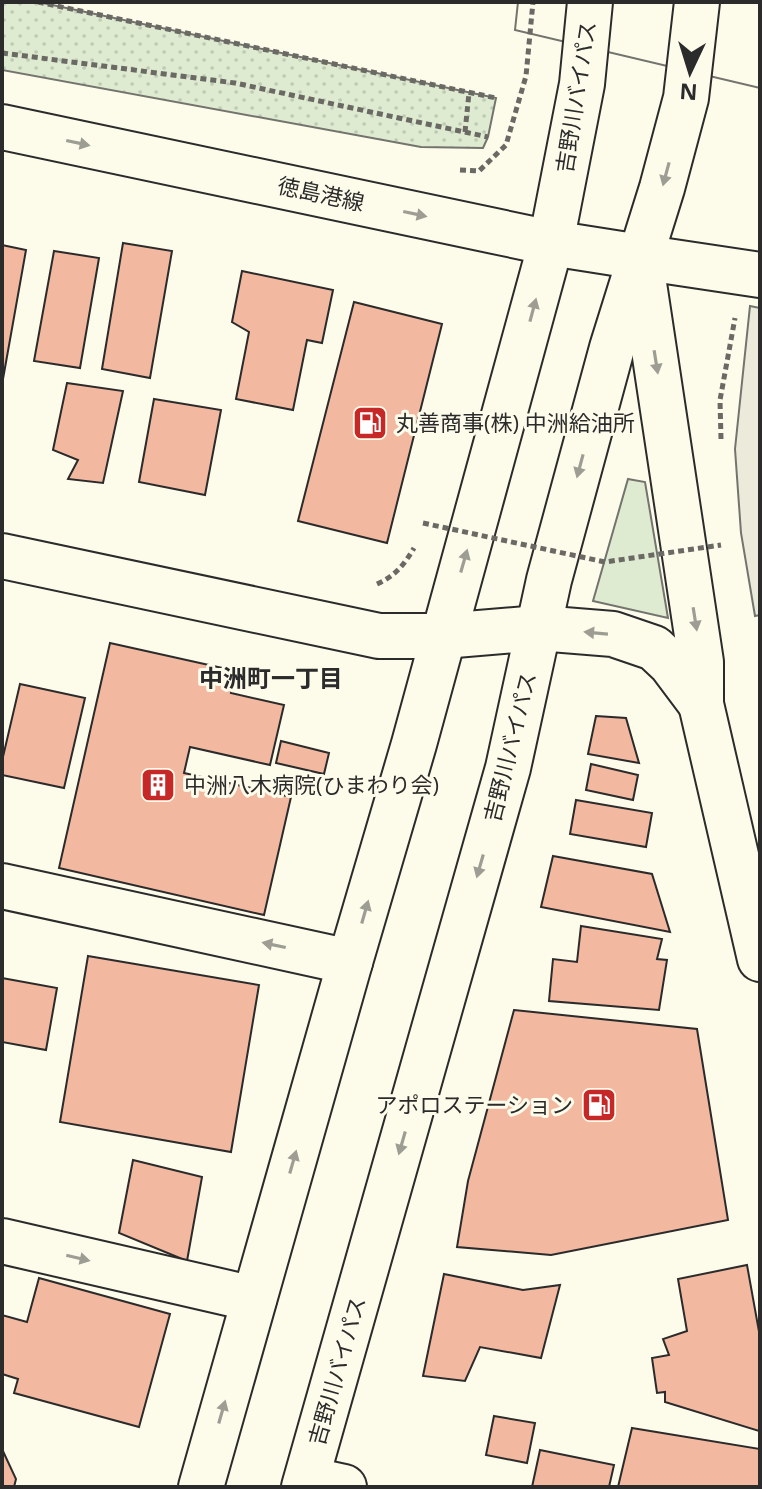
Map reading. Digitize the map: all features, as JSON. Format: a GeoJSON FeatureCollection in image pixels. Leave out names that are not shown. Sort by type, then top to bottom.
{"type":"FeatureCollection","features":[{"type":"Feature","properties":{"kind":"main road","name":"吉野川バイパス"},"geometry":{"type":"LineString","coordinates":[[201,1487],[414,744],[551,243],[582,84],[590,2]]}},
{"type":"Feature","properties":{"kind":"main road","name":"吉野川バイパス"},"geometry":{"type":"LineString","coordinates":[[318,1484],[508,768],[549,580],[612,348],[662,188],[686,98],[697,2]]}},
{"type":"Feature","properties":{"kind":"main road","name":"徳島港線"},"geometry":{"type":"LineString","coordinates":[[2,127],[551,243],[760,275]]}},
{"type":"Feature","properties":{"kind":"main road"},"geometry":{"type":"LineString","coordinates":[[640,257],[701,662],[701,704],[760,959]]}},
{"type":"Feature","properties":{"kind":"main road"},"geometry":{"type":"LineString","coordinates":[[2,556],[379,636],[443,636],[539,628],[613,634],[654,648],[671,664],[701,704]]}},
{"type":"Feature","properties":{"kind":"main road"},"geometry":{"type":"LineString","coordinates":[[2,886],[350,962]]}},
{"type":"Feature","properties":{"kind":"main road"},"geometry":{"type":"LineString","coordinates":[[2,1241],[254,1299]]}},
{"type":"Feature","properties":{"kind":"path"},"geometry":{"type":"LineString","coordinates":[[38,2],[496,98]]}},
{"type":"Feature","properties":{"kind":"path"},"geometry":{"type":"LineString","coordinates":[[479,171],[506,145],[526,76],[533,2]]}},
{"type":"Feature","properties":{"kind":"path"},"geometry":{"type":"LineString","coordinates":[[2,53],[235,83],[488,137]]}},
{"type":"Feature","properties":{"kind":"path"},"geometry":{"type":"LineString","coordinates":[[465,132],[469,93]]}},
{"type":"Feature","properties":{"kind":"path"},"geometry":{"type":"LineString","coordinates":[[419,534],[423,523],[605,562],[721,545]]}},
{"type":"Feature","properties":{"kind":"path"},"geometry":{"type":"LineString","coordinates":[[367,586],[379,584],[392,576],[405,564],[415,546]]}},
{"type":"Feature","properties":{"kind":"green space"},"geometry":{"type":"Polygon","coordinates":[[[2,2],[38,2],[496,98],[488,137],[483,148],[421,147],[2,70],[2,2]]]}},
{"type":"Feature","properties":{"kind":"green space"},"geometry":{"type":"Polygon","coordinates":[[[628,479],[645,482],[668,618],[593,601],[628,479]]]}},
{"type":"Feature","properties":{"kind":"shaded area"},"geometry":{"type":"Polygon","coordinates":[[[750,306],[760,308],[760,615],[755,616],[741,533],[735,449],[750,306]]]}},
{"type":"Feature","properties":{"kind":"pier"},"geometry":{"type":"Polygon","coordinates":[[[518,2],[760,2],[760,88],[515,30],[518,2]]]}},
{"type":"Feature","properties":{"kind":"building"},"geometry":{"type":"Polygon","coordinates":[[[123,243],[172,251],[150,378],[102,369],[123,243]]]}},
{"type":"Feature","properties":{"kind":"building"},"geometry":{"type":"Polygon","coordinates":[[[2,245],[26,250],[3,379],[2,379],[2,245]]]}},
{"type":"Feature","properties":{"kind":"building"},"geometry":{"type":"Polygon","coordinates":[[[54,251],[99,258],[80,368],[34,361],[54,251]]]}},
{"type":"Feature","properties":{"kind":"building"},"geometry":{"type":"Polygon","coordinates":[[[242,271],[333,290],[322,343],[307,340],[293,410],[236,399],[249,332],[232,322],[242,271]]]}},
{"type":"Feature","properties":{"kind":"building","name":"丸善商事(株) 中洲給油所"},"geometry":{"type":"Polygon","coordinates":[[[354,302],[442,324],[387,543],[298,521],[354,302]]]}},
{"type":"Feature","properties":{"kind":"building"},"geometry":{"type":"Polygon","coordinates":[[[67,383],[123,391],[103,483],[68,479],[78,460],[53,450],[67,383]]]}},
{"type":"Feature","properties":{"kind":"building"},"geometry":{"type":"Polygon","coordinates":[[[154,399],[221,410],[205,495],[139,482],[154,399]]]}},
{"type":"Feature","properties":{"kind":"building","name":"中洲八木病院(ひまわり会)"},"geometry":{"type":"Polygon","coordinates":[[[110,643],[236,671],[231,693],[284,705],[270,765],[190,747],[184,773],[291,797],[264,915],[59,868],[110,643]]]}},
{"type":"Feature","properties":{"kind":"building"},"geometry":{"type":"Polygon","coordinates":[[[20,684],[85,698],[64,788],[2,775],[2,761],[20,684]]]}},
{"type":"Feature","properties":{"kind":"building"},"geometry":{"type":"Polygon","coordinates":[[[596,716],[626,718],[639,763],[588,754],[596,716]]]}},
{"type":"Feature","properties":{"kind":"building"},"geometry":{"type":"Polygon","coordinates":[[[281,741],[329,753],[324,774],[276,763],[281,741]]]}},
{"type":"Feature","properties":{"kind":"building"},"geometry":{"type":"Polygon","coordinates":[[[591,764],[638,775],[633,800],[586,790],[591,764]]]}},
{"type":"Feature","properties":{"kind":"building"},"geometry":{"type":"Polygon","coordinates":[[[576,800],[652,813],[646,847],[570,834],[576,800]]]}},
{"type":"Feature","properties":{"kind":"building"},"geometry":{"type":"Polygon","coordinates":[[[553,856],[652,874],[670,932],[541,907],[553,856]]]}},
{"type":"Feature","properties":{"kind":"building"},"geometry":{"type":"Polygon","coordinates":[[[581,926],[662,939],[657,959],[667,960],[659,1010],[549,1001],[553,959],[577,962],[581,926]]]}},
{"type":"Feature","properties":{"kind":"building"},"geometry":{"type":"Polygon","coordinates":[[[88,956],[259,985],[231,1152],[60,1122],[88,956]]]}},
{"type":"Feature","properties":{"kind":"building"},"geometry":{"type":"Polygon","coordinates":[[[2,978],[57,988],[46,1050],[2,1042],[2,978]]]}},
{"type":"Feature","properties":{"kind":"building","name":"アポロステーション"},"geometry":{"type":"Polygon","coordinates":[[[514,1010],[697,1029],[728,1220],[551,1255],[457,1247],[468,1181],[514,1010]]]}},
{"type":"Feature","properties":{"kind":"building"},"geometry":{"type":"Polygon","coordinates":[[[133,1160],[202,1177],[187,1261],[119,1233],[133,1160]]]}},
{"type":"Feature","properties":{"kind":"building"},"geometry":{"type":"Polygon","coordinates":[[[747,1265],[760,1337],[759,1431],[665,1402],[665,1392],[657,1393],[652,1358],[669,1355],[663,1339],[687,1331],[678,1279],[747,1265]]]}},
{"type":"Feature","properties":{"kind":"building"},"geometry":{"type":"Polygon","coordinates":[[[444,1274],[523,1290],[560,1285],[541,1358],[480,1347],[465,1381],[423,1376],[444,1274]]]}},
{"type":"Feature","properties":{"kind":"building"},"geometry":{"type":"Polygon","coordinates":[[[39,1278],[170,1314],[139,1427],[14,1393],[18,1379],[2,1374],[2,1315],[27,1322],[39,1278]]]}},
{"type":"Feature","properties":{"kind":"building"},"geometry":{"type":"Polygon","coordinates":[[[494,1416],[535,1423],[527,1463],[486,1455],[494,1416]]]}},
{"type":"Feature","properties":{"kind":"building"},"geometry":{"type":"Polygon","coordinates":[[[632,1428],[760,1449],[760,1487],[618,1487],[632,1428]]]}},
{"type":"Feature","properties":{"kind":"building"},"geometry":{"type":"Polygon","coordinates":[[[2,1449],[16,1479],[14,1487],[2,1487],[2,1449]]]}},
{"type":"Feature","properties":{"kind":"building"},"geometry":{"type":"Polygon","coordinates":[[[540,1450],[614,1465],[609,1487],[532,1487],[540,1450]]]}},
{"type":"Feature","properties":{"kind":"place","name":"丸善商事(株) 中洲給油所"},"geometry":{"type":"Point","coordinates":[370,423]}},
{"type":"Feature","properties":{"kind":"place","name":"中洲八木病院(ひまわり会)"},"geometry":{"type":"Point","coordinates":[158,785]}},
{"type":"Feature","properties":{"kind":"place","name":"アポロステーション"},"geometry":{"type":"Point","coordinates":[599,1105]}},
{"type":"Feature","properties":{"kind":"district","name":"中洲町一丁目"},"geometry":{"type":"Point","coordinates":[271,679]}}]}
